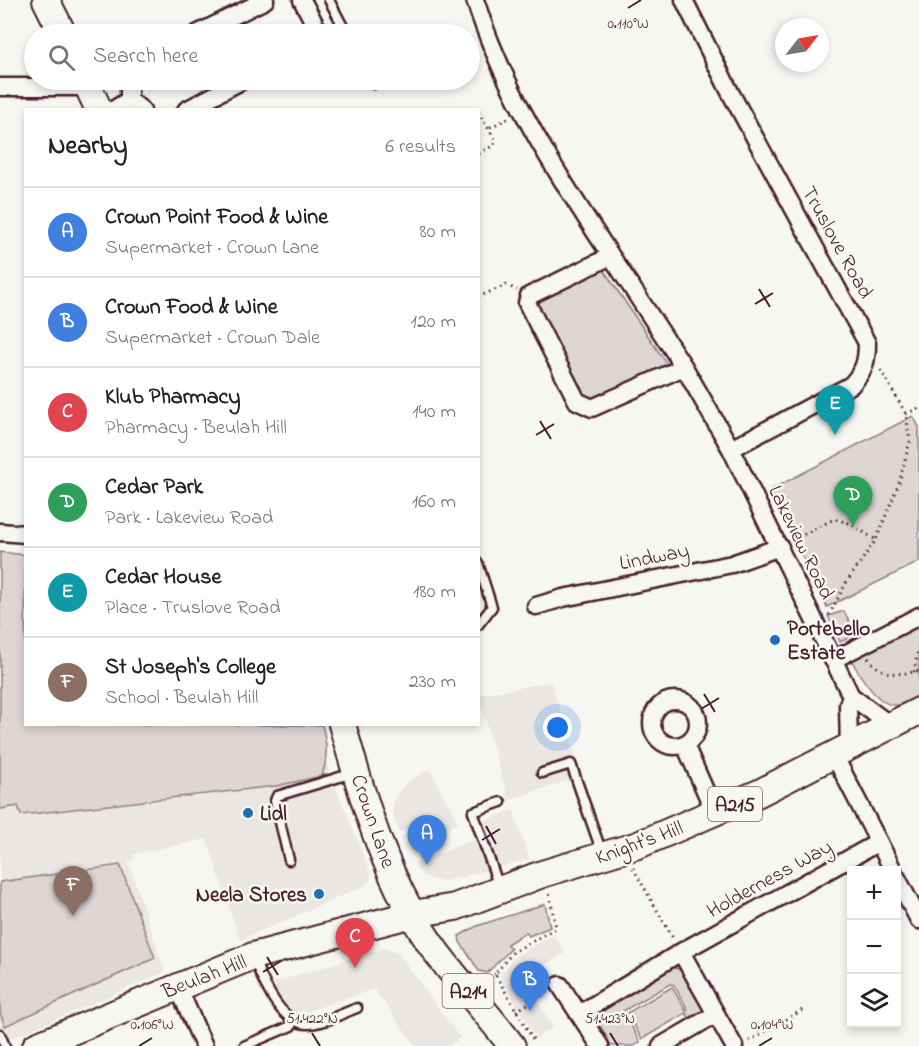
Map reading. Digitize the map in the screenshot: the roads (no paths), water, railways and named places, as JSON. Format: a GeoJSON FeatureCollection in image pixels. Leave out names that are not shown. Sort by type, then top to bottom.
{"type":"FeatureCollection","features":[{"type":"Feature","properties":{"kind":"main road"},"geometry":{"type":"LineString","coordinates":[[46,0],[58,24]]}},
{"type":"Feature","properties":{"kind":"main road","name":"Knight's Hill"},"geometry":{"type":"LineString","coordinates":[[413,914],[455,907],[542,874],[613,853],[715,813],[919,711]]}},
{"type":"Feature","properties":{"kind":"main road","name":"Crown Lane"},"geometry":{"type":"LineString","coordinates":[[343,726],[386,862],[413,914]]}},
{"type":"Feature","properties":{"kind":"main road","name":"Beulah Hill"},"geometry":{"type":"LineString","coordinates":[[36,1046],[253,956],[413,914]]}},
{"type":"Feature","properties":{"kind":"main road","name":"A214"},"geometry":{"type":"LineString","coordinates":[[413,914],[436,952],[523,1042]]}},
{"type":"Feature","properties":{"kind":"street"},"geometry":{"type":"LineString","coordinates":[[217,24],[265,0]]}},
{"type":"Feature","properties":{"kind":"street"},"geometry":{"type":"LineString","coordinates":[[302,0],[315,24]]}},
{"type":"Feature","properties":{"kind":"street","name":"Lakeview Road"},"geometry":{"type":"LineString","coordinates":[[475,0],[489,44],[521,111],[562,182],[684,367],[784,544],[833,660],[851,696],[890,725]]}},
{"type":"Feature","properties":{"kind":"street","name":"Truslove Road"},"geometry":{"type":"LineString","coordinates":[[684,0],[730,92],[867,343],[867,360],[861,374],[851,385],[731,450]]}},
{"type":"Feature","properties":{"kind":"street"},"geometry":{"type":"LineString","coordinates":[[0,87],[24,88]]}},
{"type":"Feature","properties":{"kind":"street"},"geometry":{"type":"LineString","coordinates":[[55,90],[91,92]]}},
{"type":"Feature","properties":{"kind":"street"},"geometry":{"type":"LineString","coordinates":[[132,90],[136,105]]}},
{"type":"Feature","properties":{"kind":"street"},"geometry":{"type":"LineString","coordinates":[[190,108],[224,90]]}},
{"type":"Feature","properties":{"kind":"street"},"geometry":{"type":"LineString","coordinates":[[611,256],[529,296],[527,303],[577,401],[592,408],[684,367]]}},
{"type":"Feature","properties":{"kind":"street"},"geometry":{"type":"LineString","coordinates":[[0,532],[24,534]]}},
{"type":"Feature","properties":{"kind":"street","name":"Lindway"},"geometry":{"type":"LineString","coordinates":[[536,606],[563,598],[732,564],[784,544]]}},
{"type":"Feature","properties":{"kind":"street"},"geometry":{"type":"LineString","coordinates":[[833,660],[919,616]]}},
{"type":"Feature","properties":{"kind":"street"},"geometry":{"type":"LineString","coordinates":[[851,696],[842,751],[879,843],[892,866]]}},
{"type":"Feature","properties":{"kind":"street"},"geometry":{"type":"LineString","coordinates":[[685,745],[715,813]]}},
{"type":"Feature","properties":{"kind":"street","name":"Holderness Way"},"geometry":{"type":"LineString","coordinates":[[579,1014],[681,952],[879,843]]}},
{"type":"Feature","properties":{"kind":"street"},"geometry":{"type":"LineString","coordinates":[[901,884],[919,920]]}},
{"type":"Feature","properties":{"kind":"street"},"geometry":{"type":"LineString","coordinates":[[681,952],[716,1014],[739,1045]]}},
{"type":"Feature","properties":{"kind":"street"},"geometry":{"type":"LineString","coordinates":[[560,985],[600,1046]]}},
{"type":"Feature","properties":{"kind":"street"},"geometry":{"type":"LineString","coordinates":[[178,987],[204,1046]]}},
{"type":"Feature","properties":{"kind":"street"},"geometry":{"type":"LineString","coordinates":[[661,1046],[716,1014]]}},
{"type":"Feature","properties":{"kind":"lane"},"geometry":{"type":"LineString","coordinates":[[329,0],[342,24]]}},
{"type":"Feature","properties":{"kind":"lane"},"geometry":{"type":"LineString","coordinates":[[480,569],[492,607],[480,622]]}},
{"type":"Feature","properties":{"kind":"lane"},"geometry":{"type":"LineString","coordinates":[[542,773],[571,764],[613,853]]}},
{"type":"Feature","properties":{"kind":"lane"},"geometry":{"type":"LineString","coordinates":[[289,860],[275,801],[277,796],[324,784],[356,772]]}},
{"type":"Feature","properties":{"kind":"lane"},"geometry":{"type":"LineString","coordinates":[[490,895],[496,878],[473,812],[501,802]]}},
{"type":"Feature","properties":{"kind":"lane"},"geometry":{"type":"LineString","coordinates":[[253,956],[270,997],[298,1022],[310,1024],[357,1008]]}},
{"type":"Feature","properties":{"kind":"lane"},"geometry":{"type":"LineString","coordinates":[[244,1046],[291,1026]]}},
{"type":"Feature","properties":{"kind":"lane"},"geometry":{"type":"LineString","coordinates":[[0,1034],[5,1046]]}},
{"type":"Feature","properties":{"kind":"place","name":"Cedar House"},"geometry":{"type":"Point","coordinates":[835,435]}},
{"type":"Feature","properties":{"kind":"place","name":"Cedar Park"},"geometry":{"type":"Point","coordinates":[853,526]}},
{"type":"Feature","properties":{"kind":"place","name":"Portebello Estate"},"geometry":{"type":"Point","coordinates":[775,640]}},
{"type":"Feature","properties":{"kind":"place","name":"Lidl"},"geometry":{"type":"Point","coordinates":[248,813]}},
{"type":"Feature","properties":{"kind":"place","name":"Crown Point Food & Wine"},"geometry":{"type":"Point","coordinates":[427,865]}},
{"type":"Feature","properties":{"kind":"place","name":"Neela Stores"},"geometry":{"type":"Point","coordinates":[319,894]}},
{"type":"Feature","properties":{"kind":"place","name":"St Joseph's College"},"geometry":{"type":"Point","coordinates":[73,916]}},
{"type":"Feature","properties":{"kind":"place","name":"Klub Pharmacy"},"geometry":{"type":"Point","coordinates":[355,968]}},
{"type":"Feature","properties":{"kind":"place","name":"Crown Food & Wine"},"geometry":{"type":"Point","coordinates":[530,1011]}}]}
